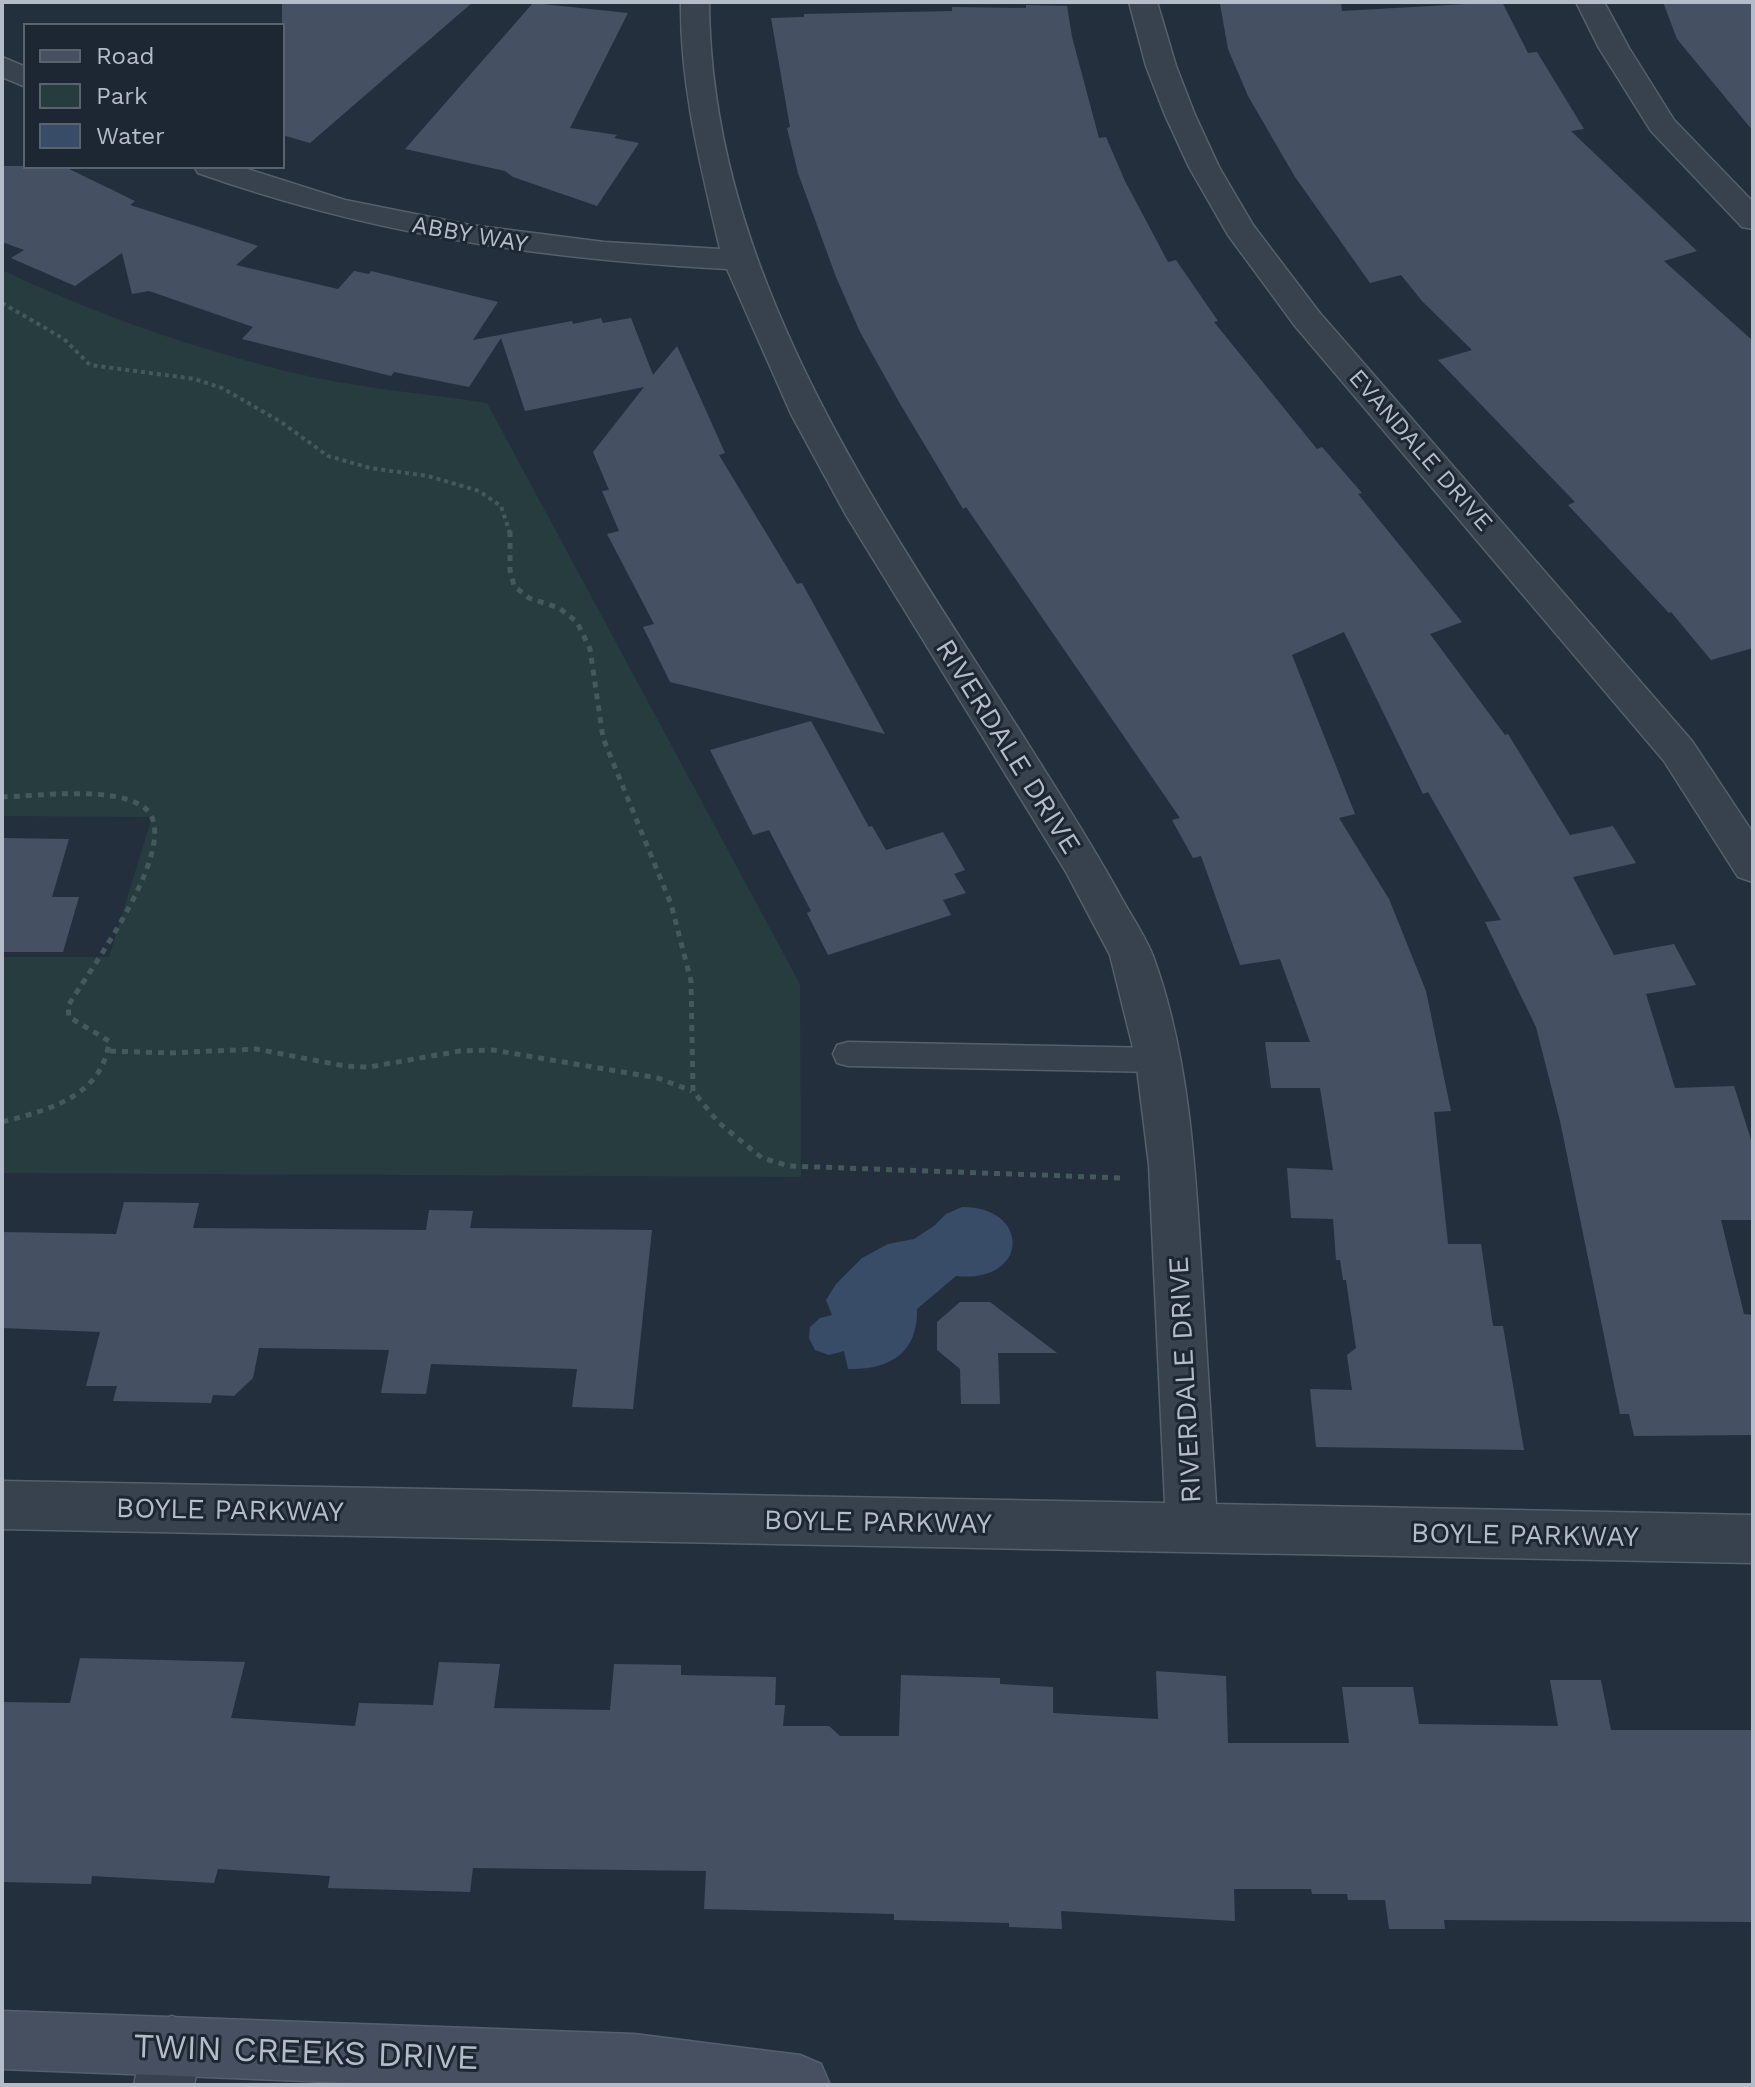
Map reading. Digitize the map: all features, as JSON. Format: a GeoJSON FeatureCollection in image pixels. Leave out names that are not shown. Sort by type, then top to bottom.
{"type":"FeatureCollection","features":[{"type":"Feature","properties":{"kind":"street","name":"RIVERDALE DRIVE"},"geometry":{"type":"LineString","coordinates":[[695,2],[695,53],[708,133],[739,260],[808,414],[864,515],[1082,863],[1131,955],[1158,1060],[1173,1179],[1192,1528]]}},
{"type":"Feature","properties":{"kind":"street","name":"EVANDALE DRIVE"},"geometry":{"type":"LineString","coordinates":[[1143,2],[1161,66],[1180,115],[1204,167],[1239,228],[1307,319],[1494,533],[1678,751],[1753,866]]}},
{"type":"Feature","properties":{"kind":"street"},"geometry":{"type":"LineString","coordinates":[[1590,2],[1614,48],[1662,125],[1753,220]]}},
{"type":"Feature","properties":{"kind":"street"},"geometry":{"type":"LineString","coordinates":[[2,66],[24,77]]}},
{"type":"Feature","properties":{"kind":"street","name":"ABBY WAY"},"geometry":{"type":"LineString","coordinates":[[215,168],[280,191],[391,221],[553,248],[621,255],[739,260]]}},
{"type":"Feature","properties":{"kind":"street","name":"BOYLE PARKWAY"},"geometry":{"type":"LineString","coordinates":[[2,1505],[1753,1539]]}},
{"type":"Feature","properties":{"kind":"street","name":"TWIN CREEKS DRIVE"},"geometry":{"type":"LineString","coordinates":[[2,2040],[168,2066],[634,2064],[800,2085]]}},
{"type":"Feature","properties":{"kind":"lane"},"geometry":{"type":"LineString","coordinates":[[848,1054],[1158,1060]]}},
{"type":"Feature","properties":{"kind":"path"},"geometry":{"type":"LineString","coordinates":[[2,303],[64,339],[90,365],[195,379],[222,388],[281,422],[328,456],[370,468],[428,476],[479,491],[501,506],[510,531],[510,570],[514,586],[529,598],[559,608],[577,622],[590,649],[603,738],[671,904],[691,981],[693,1091]]}},
{"type":"Feature","properties":{"kind":"path"},"geometry":{"type":"LineString","coordinates":[[2,797],[66,795],[138,803],[153,814],[156,824],[154,850],[111,935],[68,1006],[69,1017],[109,1041],[110,1051],[100,1071],[84,1089],[62,1104],[2,1122]]}},
{"type":"Feature","properties":{"kind":"path"},"geometry":{"type":"LineString","coordinates":[[110,1051],[169,1053],[256,1049],[345,1066],[369,1067],[460,1051],[493,1050],[658,1078],[693,1091],[718,1122],[762,1158],[789,1166],[1173,1179]]}},
{"type":"Feature","properties":{"kind":"green space"},"geometry":{"type":"Polygon","coordinates":[[[2,270],[116,318],[233,357],[334,381],[487,403],[800,984],[801,1177],[2,1173],[2,957],[109,957],[152,817],[2,816],[2,270]]]}},
{"type":"Feature","properties":{"kind":"water"},"geometry":{"type":"Polygon","coordinates":[[[962,1207],[985,1210],[1001,1219],[1010,1231],[1013,1244],[1008,1258],[998,1269],[980,1275],[956,1276],[917,1309],[913,1337],[907,1348],[889,1362],[863,1369],[848,1369],[844,1351],[829,1355],[815,1350],[809,1338],[810,1327],[820,1318],[832,1315],[826,1300],[836,1284],[862,1258],[888,1244],[914,1239],[946,1214],[962,1207]]]}},
{"type":"Feature","properties":{"kind":"building"},"geometry":{"type":"Polygon","coordinates":[[[282,2],[473,2],[310,143],[284,136],[282,2]]]}},
{"type":"Feature","properties":{"kind":"building"},"geometry":{"type":"Polygon","coordinates":[[[1502,2],[1528,53],[1537,52],[1584,129],[1571,131],[1697,251],[1664,261],[1753,341],[1753,648],[1711,660],[1671,612],[1568,505],[1575,502],[1438,360],[1472,350],[1422,301],[1401,275],[1370,283],[1295,177],[1248,96],[1228,49],[1220,4],[1341,4],[1342,11],[1502,2]]]}},
{"type":"Feature","properties":{"kind":"building"},"geometry":{"type":"Polygon","coordinates":[[[1663,2],[1753,2],[1753,131],[1677,39],[1663,2]]]}},
{"type":"Feature","properties":{"kind":"building"},"geometry":{"type":"Polygon","coordinates":[[[533,3],[628,13],[570,128],[617,135],[614,138],[639,143],[597,206],[513,177],[505,171],[405,149],[533,3]]]}},
{"type":"Feature","properties":{"kind":"building"},"geometry":{"type":"Polygon","coordinates":[[[1026,5],[1067,6],[1072,37],[1099,138],[1106,137],[1125,181],[1168,262],[1176,260],[1218,321],[1214,322],[1317,449],[1322,447],[1362,493],[1358,494],[1462,622],[1430,634],[1505,735],[1508,734],[1570,835],[1613,826],[1636,863],[1573,877],[1614,955],[1674,944],[1696,985],[1646,994],[1675,1088],[1734,1086],[1753,1146],[1753,1220],[1721,1220],[1744,1314],[1753,1315],[1753,1435],[1634,1436],[1629,1414],[1620,1414],[1560,1121],[1536,1027],[1485,922],[1501,920],[1428,792],[1423,794],[1344,632],[1292,655],[1355,814],[1339,818],[1389,899],[1426,991],[1451,1111],[1434,1112],[1448,1244],[1481,1244],[1493,1326],[1503,1326],[1524,1450],[1316,1447],[1310,1389],[1352,1390],[1347,1355],[1356,1348],[1346,1280],[1343,1280],[1340,1260],[1336,1260],[1333,1219],[1291,1218],[1287,1168],[1333,1170],[1320,1088],[1271,1088],[1265,1042],[1310,1042],[1280,959],[1240,965],[1201,856],[1193,858],[1172,820],[1180,818],[966,507],[963,509],[899,402],[860,332],[836,277],[798,173],[787,128],[790,127],[771,18],[804,17],[804,14],[952,11],[952,7],[1026,8],[1026,5]]]}},
{"type":"Feature","properties":{"kind":"building"},"geometry":{"type":"Polygon","coordinates":[[[2,166],[67,168],[135,201],[130,205],[258,246],[236,265],[338,289],[354,271],[369,274],[371,271],[498,302],[473,340],[572,321],[573,324],[601,318],[603,323],[631,318],[653,375],[677,346],[725,453],[719,455],[797,584],[802,583],[885,734],[670,682],[643,627],[654,624],[607,534],[619,531],[602,491],[609,490],[593,452],[644,387],[525,411],[501,338],[469,387],[394,372],[391,376],[242,339],[253,327],[149,291],[132,294],[122,253],[75,286],[11,258],[24,250],[2,242],[2,166]]]}},
{"type":"Feature","properties":{"kind":"building"},"geometry":{"type":"Polygon","coordinates":[[[811,721],[869,827],[872,826],[886,850],[943,832],[965,870],[954,874],[966,893],[943,900],[951,915],[828,955],[807,913],[811,911],[769,830],[753,835],[710,750],[811,721]]]}},
{"type":"Feature","properties":{"kind":"building"},"geometry":{"type":"Polygon","coordinates":[[[2,838],[69,839],[52,897],[79,897],[63,952],[2,952],[2,838]]]}},
{"type":"Feature","properties":{"kind":"building"},"geometry":{"type":"Polygon","coordinates":[[[124,1202],[199,1203],[193,1228],[426,1230],[429,1210],[473,1211],[470,1228],[652,1230],[633,1409],[572,1407],[577,1369],[431,1364],[426,1394],[381,1393],[389,1350],[259,1348],[253,1378],[234,1396],[213,1395],[211,1403],[113,1401],[117,1386],[86,1386],[100,1332],[2,1328],[2,1232],[116,1234],[124,1202]]]}},
{"type":"Feature","properties":{"kind":"building"},"geometry":{"type":"Polygon","coordinates":[[[960,1302],[990,1302],[1057,1353],[998,1353],[1000,1404],[961,1404],[960,1369],[937,1350],[937,1322],[960,1302]]]}},
{"type":"Feature","properties":{"kind":"building"},"geometry":{"type":"Polygon","coordinates":[[[80,1658],[245,1662],[231,1718],[355,1726],[359,1703],[433,1705],[439,1662],[500,1664],[494,1708],[610,1710],[614,1664],[681,1665],[681,1675],[776,1677],[775,1705],[785,1705],[783,1726],[829,1726],[840,1736],[899,1736],[901,1675],[1000,1678],[1000,1684],[1053,1687],[1053,1713],[1158,1719],[1156,1671],[1226,1676],[1228,1743],[1349,1743],[1342,1687],[1413,1687],[1419,1724],[1558,1726],[1550,1680],[1601,1680],[1611,1730],[1753,1730],[1753,1922],[1444,1920],[1445,1929],[1389,1929],[1385,1900],[1348,1900],[1347,1894],[1312,1894],[1311,1889],[1234,1889],[1235,1921],[1061,1911],[1062,1929],[1009,1927],[1009,1923],[894,1920],[894,1914],[704,1909],[706,1871],[473,1868],[470,1892],[328,1888],[330,1876],[218,1869],[214,1883],[92,1876],[91,1884],[2,1882],[2,1702],[70,1703],[80,1658]]]}}]}
